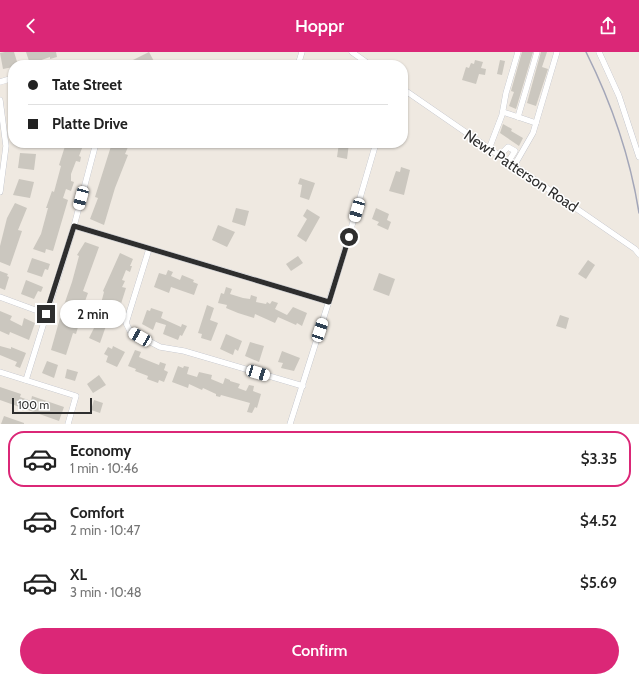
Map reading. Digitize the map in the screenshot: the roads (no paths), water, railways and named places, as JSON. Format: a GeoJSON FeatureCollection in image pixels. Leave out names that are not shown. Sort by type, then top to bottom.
{"type":"FeatureCollection","features":[{"type":"Feature","properties":{"kind":"street"},"geometry":{"type":"LineString","coordinates":[[352,52],[363,60]]}},
{"type":"Feature","properties":{"kind":"street"},"geometry":{"type":"LineString","coordinates":[[489,149],[503,112],[518,52]]}},
{"type":"Feature","properties":{"kind":"street"},"geometry":{"type":"LineString","coordinates":[[518,117],[537,52]]}},
{"type":"Feature","properties":{"kind":"street"},"geometry":{"type":"LineString","coordinates":[[514,166],[528,143],[536,123],[557,52]]}},
{"type":"Feature","properties":{"kind":"street"},"geometry":{"type":"LineString","coordinates":[[599,52],[619,96],[639,157]]}},
{"type":"Feature","properties":{"kind":"street","name":"Newt Patterson Road"},"geometry":{"type":"LineString","coordinates":[[408,92],[635,249],[639,254]]}},
{"type":"Feature","properties":{"kind":"street"},"geometry":{"type":"LineString","coordinates":[[0,100],[6,146],[0,192]]}},
{"type":"Feature","properties":{"kind":"street"},"geometry":{"type":"LineString","coordinates":[[503,112],[536,123]]}},
{"type":"Feature","properties":{"kind":"street"},"geometry":{"type":"LineString","coordinates":[[499,156],[508,147],[515,151],[508,162]]}},
{"type":"Feature","properties":{"kind":"street"},"geometry":{"type":"LineString","coordinates":[[26,380],[74,226],[95,148]]}},
{"type":"Feature","properties":{"kind":"street"},"geometry":{"type":"LineString","coordinates":[[290,424],[329,302],[375,148]]}},
{"type":"Feature","properties":{"kind":"street"},"geometry":{"type":"LineString","coordinates":[[74,226],[329,302]]}},
{"type":"Feature","properties":{"kind":"street"},"geometry":{"type":"LineString","coordinates":[[149,249],[126,323],[130,331],[160,347],[184,351],[303,386]]}},
{"type":"Feature","properties":{"kind":"street"},"geometry":{"type":"LineString","coordinates":[[0,297],[46,314]]}},
{"type":"Feature","properties":{"kind":"street"},"geometry":{"type":"LineString","coordinates":[[0,372],[77,396],[68,424]]}},
{"type":"Feature","properties":{"kind":"railway"},"geometry":{"type":"LineString","coordinates":[[586,52],[604,91],[619,131],[631,171],[639,213]]}}]}
